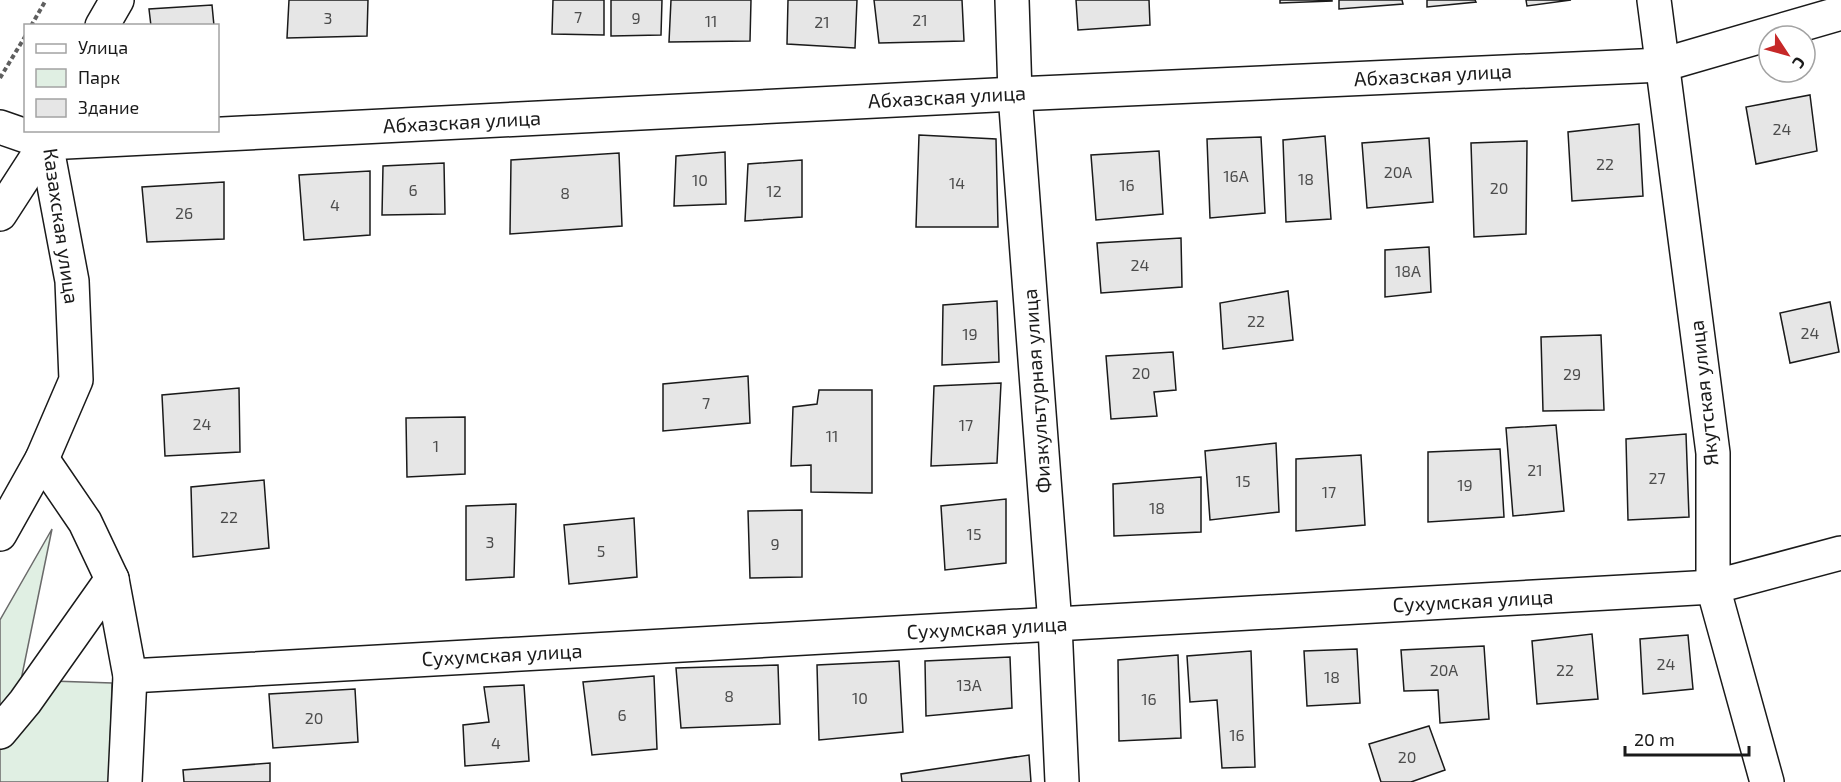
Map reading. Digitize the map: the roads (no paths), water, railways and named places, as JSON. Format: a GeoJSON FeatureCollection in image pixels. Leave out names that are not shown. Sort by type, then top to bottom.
{"type":"FeatureCollection","features":[{"type":"Feature","properties":{"kind":"street"},"geometry":{"type":"LineString","coordinates":[[103,24],[117,0]]}},
{"type":"Feature","properties":{"kind":"street","name":"Физкультурная улица"},"geometry":{"type":"LineString","coordinates":[[1012,0],[1015,94],[1055,625],[1062,782]]}},
{"type":"Feature","properties":{"kind":"street","name":"Якутская улица"},"geometry":{"type":"LineString","coordinates":[[1654,0],[1713,453],[1713,587],[1767,782]]}},
{"type":"Feature","properties":{"kind":"street","name":"Абхазская улица"},"geometry":{"type":"LineString","coordinates":[[219,129],[1662,65],[1841,13]]}},
{"type":"Feature","properties":{"kind":"street"},"geometry":{"type":"LineString","coordinates":[[0,127],[24,132]]}},
{"type":"Feature","properties":{"kind":"street"},"geometry":{"type":"LineString","coordinates":[[0,214],[49,137],[24,132]]}},
{"type":"Feature","properties":{"kind":"street","name":"Абхазская улица"},"geometry":{"type":"LineString","coordinates":[[49,137],[161,132]]}},
{"type":"Feature","properties":{"kind":"street","name":"Казахская улица"},"geometry":{"type":"LineString","coordinates":[[0,534],[42,459],[76,380],[72,281],[49,137]]}},
{"type":"Feature","properties":{"kind":"street"},"geometry":{"type":"LineString","coordinates":[[42,459],[85,522],[112,579],[130,676],[125,782]]}},
{"type":"Feature","properties":{"kind":"street","name":"Сухумская улица"},"geometry":{"type":"LineString","coordinates":[[130,676],[1713,587],[1841,553]]}},
{"type":"Feature","properties":{"kind":"street"},"geometry":{"type":"LineString","coordinates":[[0,732],[25,702],[112,579]]}}]}
